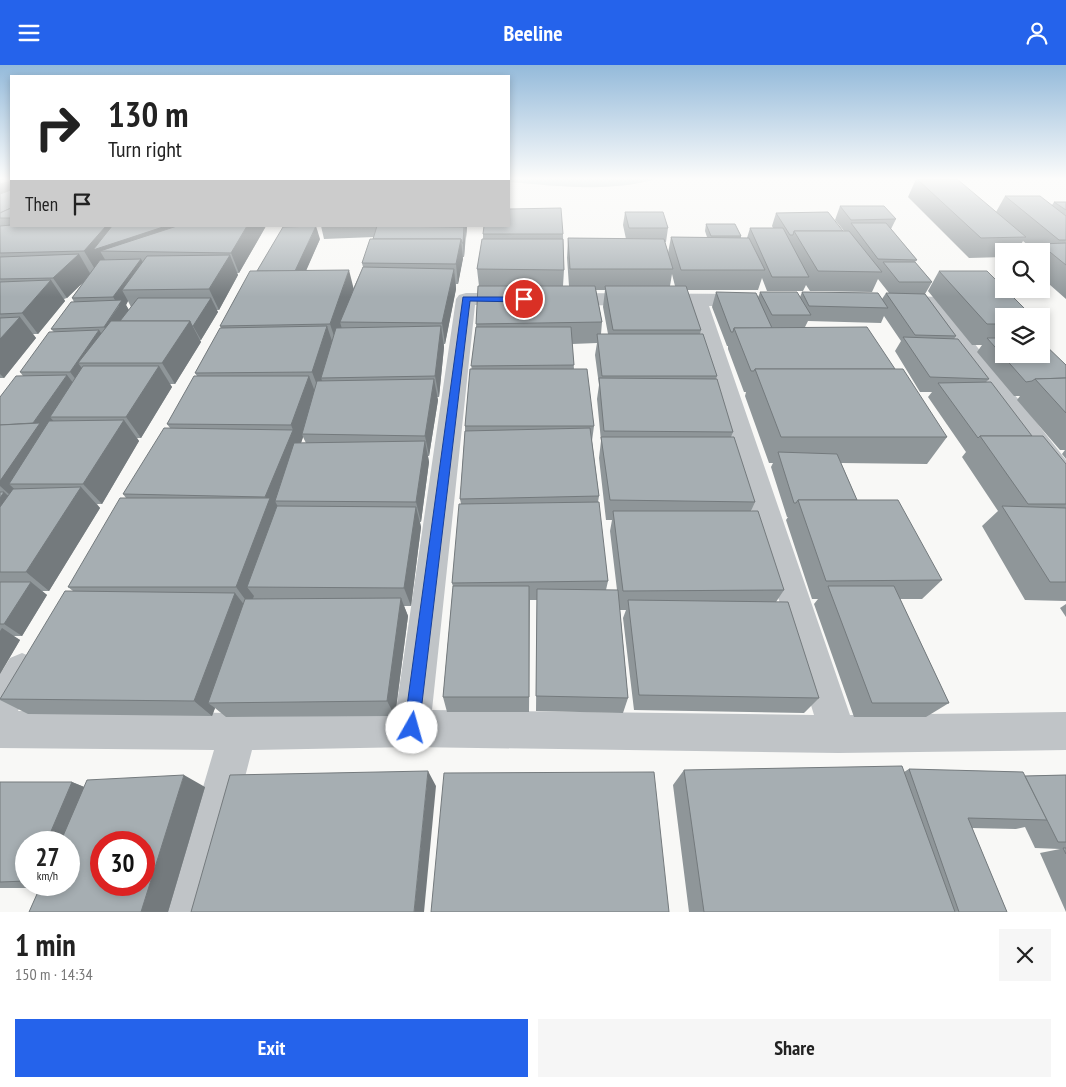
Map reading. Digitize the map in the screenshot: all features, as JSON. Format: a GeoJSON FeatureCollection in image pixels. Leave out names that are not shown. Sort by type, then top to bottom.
{"type":"FeatureCollection","features":[{"type":"Feature","properties":{"kind":"street"},"geometry":{"type":"LineString","coordinates":[[412,728],[466,299],[775,300]]}},
{"type":"Feature","properties":{"kind":"street"},"geometry":{"type":"LineString","coordinates":[[697,300],[838,734]]}},
{"type":"Feature","properties":{"kind":"street"},"geometry":{"type":"LineString","coordinates":[[873,301],[931,301],[1066,480]]}},
{"type":"Feature","properties":{"kind":"street"},"geometry":{"type":"LineString","coordinates":[[0,707],[36,647]]}},
{"type":"Feature","properties":{"kind":"street"},"geometry":{"type":"LineString","coordinates":[[0,729],[238,733],[412,728],[838,734],[1066,731]]}},
{"type":"Feature","properties":{"kind":"street"},"geometry":{"type":"LineString","coordinates":[[188,912],[238,733]]}},
{"type":"Feature","properties":{"kind":"building"},"geometry":{"type":"Polygon","coordinates":[[[510,218],[562,218],[563,234],[483,234],[484,227],[510,227],[510,218]]]}},
{"type":"Feature","properties":{"kind":"building"},"geometry":{"type":"Polygon","coordinates":[[[626,218],[665,218],[668,228],[629,228],[626,218]]]}},
{"type":"Feature","properties":{"kind":"building"},"geometry":{"type":"Polygon","coordinates":[[[779,218],[832,218],[843,231],[794,231],[793,235],[790,235],[779,218]]]}},
{"type":"Feature","properties":{"kind":"building"},"geometry":{"type":"Polygon","coordinates":[[[849,218],[896,219],[851,220],[849,218]]]}},
{"type":"Feature","properties":{"kind":"building"},"geometry":{"type":"Polygon","coordinates":[[[959,218],[1003,218],[1026,237],[981,238],[959,218]]]}},
{"type":"Feature","properties":{"kind":"building"},"geometry":{"type":"Polygon","coordinates":[[[1031,218],[1066,218],[1066,240],[1059,240],[1031,218]]]}},
{"type":"Feature","properties":{"kind":"building"},"geometry":{"type":"Polygon","coordinates":[[[851,223],[886,223],[917,260],[878,259],[851,223]]]}},
{"type":"Feature","properties":{"kind":"building"},"geometry":{"type":"Polygon","coordinates":[[[706,224],[735,224],[741,236],[711,236],[706,224]]]}},
{"type":"Feature","properties":{"kind":"building"},"geometry":{"type":"Polygon","coordinates":[[[0,226],[105,227],[84,251],[0,253],[0,226]]]}},
{"type":"Feature","properties":{"kind":"building"},"geometry":{"type":"Polygon","coordinates":[[[111,227],[163,227],[93,250],[111,227]]]}},
{"type":"Feature","properties":{"kind":"building"},"geometry":{"type":"Polygon","coordinates":[[[174,227],[246,227],[231,253],[100,251],[174,227]]]}},
{"type":"Feature","properties":{"kind":"building"},"geometry":{"type":"Polygon","coordinates":[[[283,227],[316,227],[295,271],[257,271],[283,227]]]}},
{"type":"Feature","properties":{"kind":"building"},"geometry":{"type":"Polygon","coordinates":[[[377,227],[464,227],[463,243],[461,239],[373,239],[377,227]]]}},
{"type":"Feature","properties":{"kind":"building"},"geometry":{"type":"Polygon","coordinates":[[[750,228],[783,228],[809,277],[772,277],[750,228]]]}},
{"type":"Feature","properties":{"kind":"building"},"geometry":{"type":"Polygon","coordinates":[[[794,231],[849,231],[882,272],[818,271],[794,231]]]}},
{"type":"Feature","properties":{"kind":"building"},"geometry":{"type":"Polygon","coordinates":[[[671,237],[749,238],[765,270],[681,270],[671,237]]]}},
{"type":"Feature","properties":{"kind":"building"},"geometry":{"type":"Polygon","coordinates":[[[568,238],[664,239],[673,269],[570,269],[568,238]]]}},
{"type":"Feature","properties":{"kind":"building"},"geometry":{"type":"Polygon","coordinates":[[[370,239],[461,239],[456,264],[362,263],[370,239]]]}},
{"type":"Feature","properties":{"kind":"building"},"geometry":{"type":"Polygon","coordinates":[[[482,239],[563,239],[564,270],[477,269],[482,239]]]}},
{"type":"Feature","properties":{"kind":"building"},"geometry":{"type":"Polygon","coordinates":[[[1066,243],[1066,265],[1050,252],[1050,244],[1066,243]]]}},
{"type":"Feature","properties":{"kind":"building"},"geometry":{"type":"Polygon","coordinates":[[[79,254],[53,278],[0,279],[0,257],[79,254]]]}},
{"type":"Feature","properties":{"kind":"building"},"geometry":{"type":"Polygon","coordinates":[[[230,255],[209,289],[122,290],[147,256],[230,255]]]}},
{"type":"Feature","properties":{"kind":"building"},"geometry":{"type":"Polygon","coordinates":[[[141,259],[113,297],[72,298],[100,260],[141,259]]]}},
{"type":"Feature","properties":{"kind":"building"},"geometry":{"type":"Polygon","coordinates":[[[883,262],[915,262],[932,282],[899,282],[883,262]]]}},
{"type":"Feature","properties":{"kind":"building"},"geometry":{"type":"Polygon","coordinates":[[[363,267],[454,269],[442,323],[340,322],[363,267]]]}},
{"type":"Feature","properties":{"kind":"building"},"geometry":{"type":"Polygon","coordinates":[[[349,270],[330,324],[220,326],[250,271],[349,270]]]}},
{"type":"Feature","properties":{"kind":"building"},"geometry":{"type":"Polygon","coordinates":[[[939,271],[987,271],[995,279],[995,298],[1014,298],[1024,308],[995,308],[995,324],[987,324],[939,271]]]}},
{"type":"Feature","properties":{"kind":"building"},"geometry":{"type":"Polygon","coordinates":[[[51,280],[22,313],[0,314],[0,282],[51,280]]]}},
{"type":"Feature","properties":{"kind":"building"},"geometry":{"type":"Polygon","coordinates":[[[478,286],[595,286],[602,322],[476,324],[478,286]]]}},
{"type":"Feature","properties":{"kind":"building"},"geometry":{"type":"Polygon","coordinates":[[[605,286],[686,286],[701,330],[613,330],[605,286]]]}},
{"type":"Feature","properties":{"kind":"building"},"geometry":{"type":"Polygon","coordinates":[[[716,292],[756,293],[772,328],[734,328],[733,332],[731,332],[716,292]]]}},
{"type":"Feature","properties":{"kind":"building"},"geometry":{"type":"Polygon","coordinates":[[[760,292],[797,292],[811,315],[772,315],[760,292]]]}},
{"type":"Feature","properties":{"kind":"building"},"geometry":{"type":"Polygon","coordinates":[[[802,292],[878,293],[888,308],[809,306],[802,292]]]}},
{"type":"Feature","properties":{"kind":"building"},"geometry":{"type":"Polygon","coordinates":[[[886,293],[925,294],[956,336],[915,335],[886,293]]]}},
{"type":"Feature","properties":{"kind":"building"},"geometry":{"type":"Polygon","coordinates":[[[138,298],[211,298],[193,326],[190,321],[120,321],[138,298]]]}},
{"type":"Feature","properties":{"kind":"building"},"geometry":{"type":"Polygon","coordinates":[[[122,300],[104,327],[51,329],[71,302],[122,300]]]}},
{"type":"Feature","properties":{"kind":"building"},"geometry":{"type":"Polygon","coordinates":[[[20,317],[0,339],[0,318],[20,317]]]}},
{"type":"Feature","properties":{"kind":"building"},"geometry":{"type":"Polygon","coordinates":[[[111,321],[190,321],[162,363],[78,363],[111,321]]]}},
{"type":"Feature","properties":{"kind":"building"},"geometry":{"type":"Polygon","coordinates":[[[327,326],[312,372],[195,373],[220,328],[327,326]]]}},
{"type":"Feature","properties":{"kind":"building"},"geometry":{"type":"Polygon","coordinates":[[[441,326],[435,376],[321,378],[336,328],[441,326]]]}},
{"type":"Feature","properties":{"kind":"building"},"geometry":{"type":"Polygon","coordinates":[[[476,327],[571,327],[574,365],[471,366],[476,327]]]}},
{"type":"Feature","properties":{"kind":"building"},"geometry":{"type":"Polygon","coordinates":[[[867,327],[895,369],[755,369],[751,371],[734,328],[867,327]]]}},
{"type":"Feature","properties":{"kind":"building"},"geometry":{"type":"Polygon","coordinates":[[[99,330],[70,372],[20,372],[49,332],[99,330]]]}},
{"type":"Feature","properties":{"kind":"building"},"geometry":{"type":"Polygon","coordinates":[[[597,334],[703,334],[717,376],[602,376],[597,334]]]}},
{"type":"Feature","properties":{"kind":"building"},"geometry":{"type":"Polygon","coordinates":[[[903,337],[958,339],[989,379],[930,377],[903,337]]]}},
{"type":"Feature","properties":{"kind":"building"},"geometry":{"type":"Polygon","coordinates":[[[987,338],[995,338],[995,347],[987,338]]]}},
{"type":"Feature","properties":{"kind":"building"},"geometry":{"type":"Polygon","coordinates":[[[1050,350],[1066,365],[1066,378],[1035,379],[1026,382],[1009,363],[1050,363],[1050,350]]]}},
{"type":"Feature","properties":{"kind":"building"},"geometry":{"type":"Polygon","coordinates":[[[83,366],[159,366],[126,417],[50,417],[83,366]]]}},
{"type":"Feature","properties":{"kind":"building"},"geometry":{"type":"Polygon","coordinates":[[[470,369],[587,369],[594,426],[465,426],[470,369]]]}},
{"type":"Feature","properties":{"kind":"building"},"geometry":{"type":"Polygon","coordinates":[[[755,369],[903,369],[947,437],[781,437],[755,369]]]}},
{"type":"Feature","properties":{"kind":"building"},"geometry":{"type":"Polygon","coordinates":[[[67,375],[33,423],[0,425],[0,397],[16,376],[67,375]]]}},
{"type":"Feature","properties":{"kind":"building"},"geometry":{"type":"Polygon","coordinates":[[[194,376],[309,376],[291,425],[167,424],[194,376]]]}},
{"type":"Feature","properties":{"kind":"building"},"geometry":{"type":"Polygon","coordinates":[[[599,378],[717,379],[733,432],[604,431],[599,378]]]}},
{"type":"Feature","properties":{"kind":"building"},"geometry":{"type":"Polygon","coordinates":[[[1066,378],[1066,413],[1035,379],[1066,378]]]}},
{"type":"Feature","properties":{"kind":"building"},"geometry":{"type":"Polygon","coordinates":[[[434,379],[425,436],[302,434],[317,381],[434,379]]]}},
{"type":"Feature","properties":{"kind":"building"},"geometry":{"type":"Polygon","coordinates":[[[991,382],[1032,436],[980,436],[978,438],[938,383],[991,382]]]}},
{"type":"Feature","properties":{"kind":"building"},"geometry":{"type":"Polygon","coordinates":[[[124,420],[83,484],[9,484],[49,421],[124,420]]]}},
{"type":"Feature","properties":{"kind":"building"},"geometry":{"type":"Polygon","coordinates":[[[40,423],[0,481],[0,425],[40,423]]]}},
{"type":"Feature","properties":{"kind":"building"},"geometry":{"type":"Polygon","coordinates":[[[164,428],[293,430],[265,497],[123,494],[164,428]]]}},
{"type":"Feature","properties":{"kind":"building"},"geometry":{"type":"Polygon","coordinates":[[[590,428],[599,496],[460,499],[465,431],[590,428]]]}},
{"type":"Feature","properties":{"kind":"building"},"geometry":{"type":"Polygon","coordinates":[[[980,436],[1043,436],[1066,464],[1066,504],[1028,504],[980,436]]]}},
{"type":"Feature","properties":{"kind":"building"},"geometry":{"type":"Polygon","coordinates":[[[601,437],[734,437],[755,502],[610,500],[601,437]]]}},
{"type":"Feature","properties":{"kind":"building"},"geometry":{"type":"Polygon","coordinates":[[[425,441],[416,502],[275,501],[294,443],[425,441]]]}},
{"type":"Feature","properties":{"kind":"building"},"geometry":{"type":"Polygon","coordinates":[[[778,452],[837,454],[857,500],[798,500],[794,503],[778,452]]]}},
{"type":"Feature","properties":{"kind":"building"},"geometry":{"type":"Polygon","coordinates":[[[81,487],[26,572],[0,572],[0,507],[13,489],[81,487]]]}},
{"type":"Feature","properties":{"kind":"building"},"geometry":{"type":"Polygon","coordinates":[[[120,498],[270,498],[236,587],[68,587],[120,498]]]}},
{"type":"Feature","properties":{"kind":"building"},"geometry":{"type":"Polygon","coordinates":[[[798,500],[898,500],[942,580],[826,581],[798,500]]]}},
{"type":"Feature","properties":{"kind":"building"},"geometry":{"type":"Polygon","coordinates":[[[599,502],[608,581],[452,583],[459,504],[599,502]]]}},
{"type":"Feature","properties":{"kind":"building"},"geometry":{"type":"Polygon","coordinates":[[[277,506],[416,507],[404,588],[247,587],[277,506]]]}},
{"type":"Feature","properties":{"kind":"building"},"geometry":{"type":"Polygon","coordinates":[[[1002,506],[1066,508],[1066,582],[1050,582],[1002,506]]]}},
{"type":"Feature","properties":{"kind":"building"},"geometry":{"type":"Polygon","coordinates":[[[613,511],[758,511],[784,590],[623,591],[613,511]]]}},
{"type":"Feature","properties":{"kind":"building"},"geometry":{"type":"Polygon","coordinates":[[[0,582],[31,582],[4,624],[0,624],[0,582]]]}},
{"type":"Feature","properties":{"kind":"building"},"geometry":{"type":"Polygon","coordinates":[[[453,586],[529,586],[529,697],[443,697],[453,586]]]}},
{"type":"Feature","properties":{"kind":"building"},"geometry":{"type":"Polygon","coordinates":[[[828,586],[894,586],[949,703],[872,703],[828,586]]]}},
{"type":"Feature","properties":{"kind":"building"},"geometry":{"type":"Polygon","coordinates":[[[537,589],[618,590],[628,698],[536,696],[537,589]]]}},
{"type":"Feature","properties":{"kind":"building"},"geometry":{"type":"Polygon","coordinates":[[[65,591],[235,593],[194,701],[0,699],[65,591]]]}},
{"type":"Feature","properties":{"kind":"building"},"geometry":{"type":"Polygon","coordinates":[[[401,598],[387,701],[208,703],[245,599],[401,598]]]}},
{"type":"Feature","properties":{"kind":"building"},"geometry":{"type":"Polygon","coordinates":[[[628,600],[788,602],[819,698],[639,695],[628,600]]]}},
{"type":"Feature","properties":{"kind":"building"},"geometry":{"type":"Polygon","coordinates":[[[902,766],[955,912],[704,912],[684,770],[902,766]]]}},
{"type":"Feature","properties":{"kind":"building"},"geometry":{"type":"Polygon","coordinates":[[[909,769],[1023,772],[1047,820],[968,818],[1007,912],[959,912],[909,769]]]}},
{"type":"Feature","properties":{"kind":"building"},"geometry":{"type":"Polygon","coordinates":[[[428,771],[414,912],[191,912],[230,775],[428,771]]]}},
{"type":"Feature","properties":{"kind":"building"},"geometry":{"type":"Polygon","coordinates":[[[654,772],[669,912],[431,912],[444,773],[654,772]]]}},
{"type":"Feature","properties":{"kind":"building"},"geometry":{"type":"Polygon","coordinates":[[[184,775],[155,867],[155,831],[90,831],[90,896],[146,896],[141,912],[29,912],[36,896],[80,896],[80,831],[65,831],[87,780],[184,775]]]}},
{"type":"Feature","properties":{"kind":"building"},"geometry":{"type":"Polygon","coordinates":[[[1066,775],[1066,842],[1058,842],[1025,776],[1066,775]]]}},
{"type":"Feature","properties":{"kind":"building"},"geometry":{"type":"Polygon","coordinates":[[[0,782],[72,782],[51,831],[15,831],[15,881],[0,882],[0,782]]]}},
{"type":"Feature","properties":{"kind":"route"},"geometry":{"type":"LineString","coordinates":[[412,728],[466,299],[524,299]]}}]}
